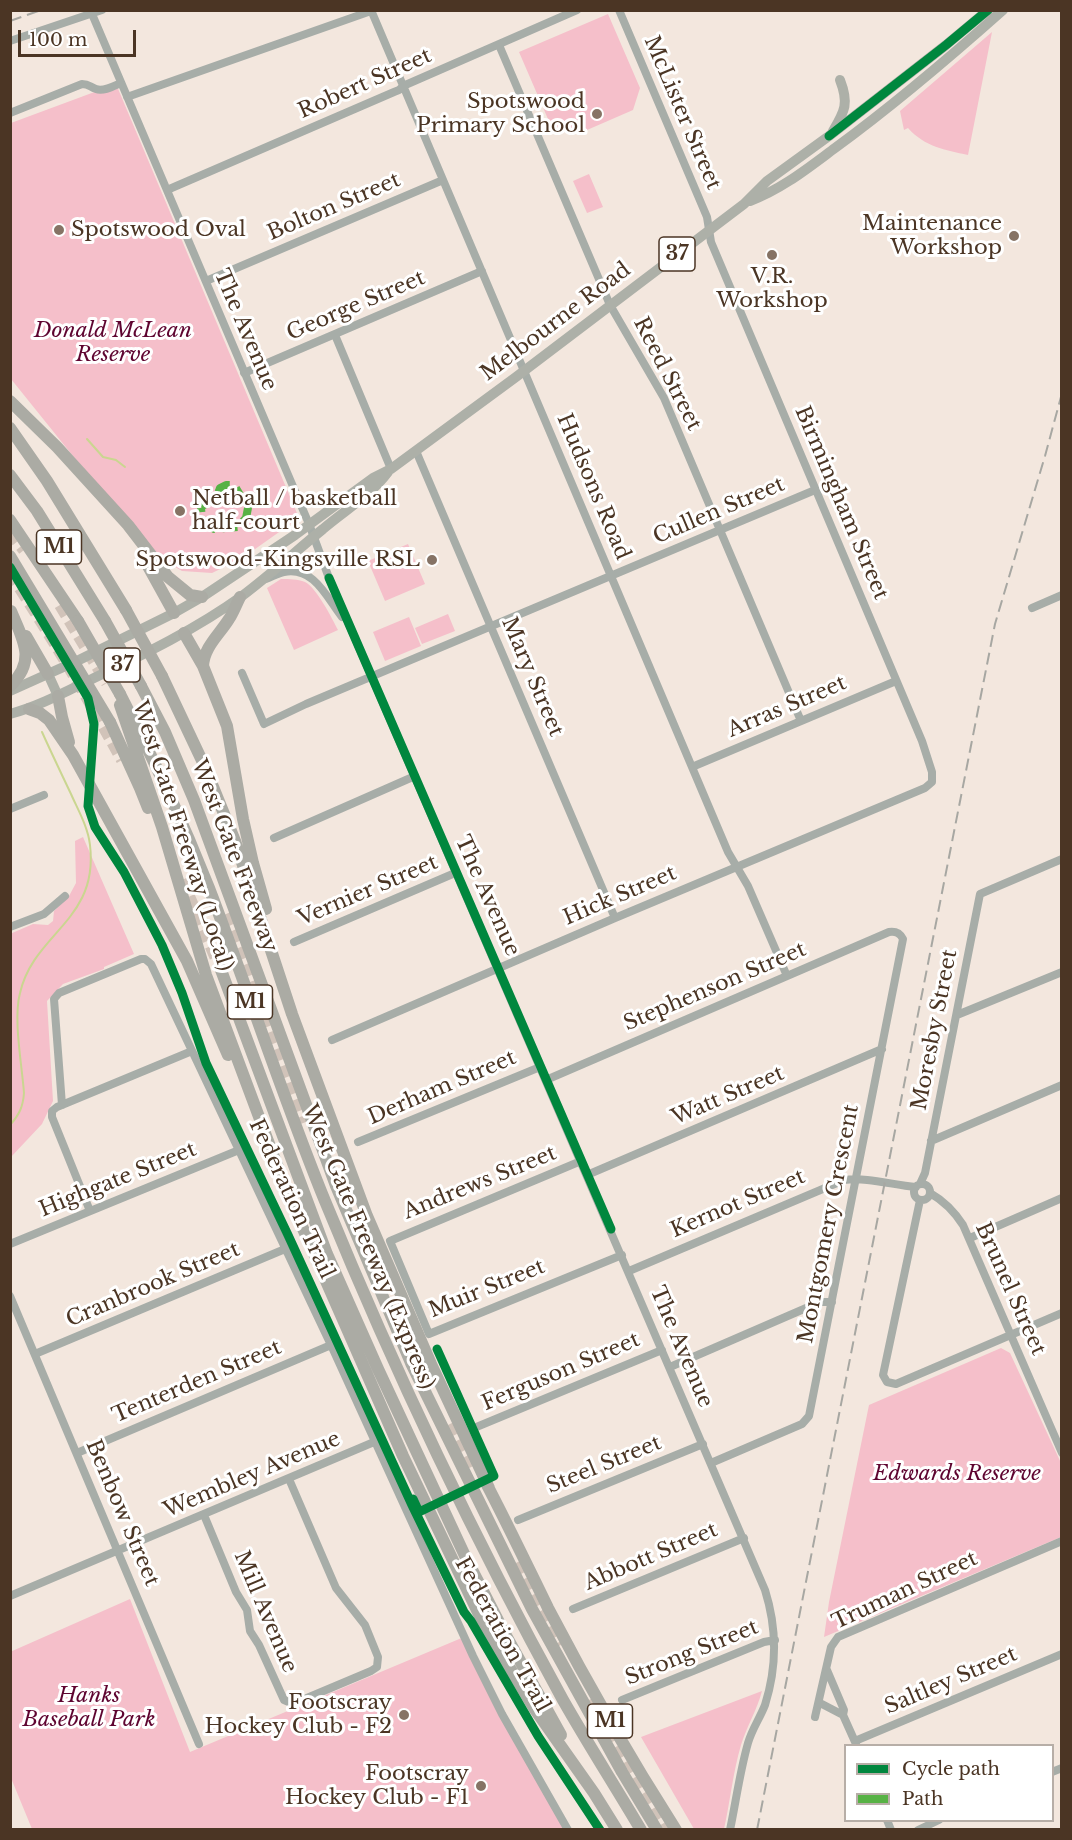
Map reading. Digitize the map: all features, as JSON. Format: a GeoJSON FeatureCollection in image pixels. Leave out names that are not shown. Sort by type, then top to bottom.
{"type":"FeatureCollection","features":[{"type":"Feature","properties":{"kind":"highway"},"geometry":{"type":"LineString","coordinates":[[10,400],[85,477],[138,536],[168,577],[190,595],[202,597]]}},
{"type":"Feature","properties":{"kind":"highway","name":"M1"},"geometry":{"type":"LineString","coordinates":[[10,428],[91,551],[126,610],[162,676],[205,767],[235,841],[292,1014],[367,1216],[400,1294],[489,1488]]}},
{"type":"Feature","properties":{"kind":"highway","name":"West Gate Freeway"},"geometry":{"type":"LineString","coordinates":[[10,475],[43,521],[105,621],[165,732],[198,810],[308,1112],[373,1275]]}},
{"type":"Feature","properties":{"kind":"highway"},"geometry":{"type":"LineString","coordinates":[[111,508],[149,567],[174,614]]}},
{"type":"Feature","properties":{"kind":"highway","name":"West Gate Freeway (Local)"},"geometry":{"type":"LineString","coordinates":[[10,520],[78,621],[102,661],[118,694],[162,827],[206,975],[274,1157],[297,1215],[403,1456],[484,1625],[534,1708],[617,1830]]}},
{"type":"Feature","properties":{"kind":"highway"},"geometry":{"type":"LineString","coordinates":[[10,556],[110,722],[140,788],[188,916]]}},
{"type":"Feature","properties":{"kind":"highway"},"geometry":{"type":"LineString","coordinates":[[203,666],[203,658],[207,649],[229,618],[240,597]]}},
{"type":"Feature","properties":{"kind":"highway"},"geometry":{"type":"LineString","coordinates":[[11,610],[48,674]]}},
{"type":"Feature","properties":{"kind":"highway"},"geometry":{"type":"LineString","coordinates":[[10,689],[24,671],[26,654],[11,610]]}},
{"type":"Feature","properties":{"kind":"highway"},"geometry":{"type":"LineString","coordinates":[[184,633],[203,666],[227,726],[253,863],[320,1090]]}},
{"type":"Feature","properties":{"kind":"highway","name":"West Gate Freeway (Express)"},"geometry":{"type":"LineString","coordinates":[[118,694],[155,761],[207,885],[292,1118],[401,1378],[480,1542],[530,1638],[565,1703],[641,1830]]}},
{"type":"Feature","properties":{"kind":"highway"},"geometry":{"type":"LineString","coordinates":[[58,696],[73,754]]}},
{"type":"Feature","properties":{"kind":"highway"},"geometry":{"type":"LineString","coordinates":[[29,709],[49,720],[73,754],[187,961],[274,1157]]}},
{"type":"Feature","properties":{"kind":"highway"},"geometry":{"type":"LineString","coordinates":[[221,970],[327,1254],[378,1369],[466,1558],[504,1632],[594,1793]]}},
{"type":"Feature","properties":{"kind":"highway","name":"M1"},"geometry":{"type":"LineString","coordinates":[[373,1275],[405,1326],[590,1686],[639,1772],[676,1830]]}},
{"type":"Feature","properties":{"kind":"highway","name":"West Gate Freeway (Express)"},"geometry":{"type":"LineString","coordinates":[[373,1275],[411,1363],[518,1581],[578,1695],[657,1830]]}},
{"type":"Feature","properties":{"kind":"main road","name":"Melbourne Road"},"geometry":{"type":"LineString","coordinates":[[48,674],[174,614],[309,524],[373,478],[416,452],[744,204],[768,181],[829,136],[988,10]]}},
{"type":"Feature","properties":{"kind":"main road","name":"Melbourne Road"},"geometry":{"type":"LineString","coordinates":[[744,204],[771,193],[850,137],[898,100],[1003,10]]}},
{"type":"Feature","properties":{"kind":"main road"},"geometry":{"type":"LineString","coordinates":[[829,136],[840,119],[846,103],[840,80]]}},
{"type":"Feature","properties":{"kind":"main road","name":"Melbourne Road"},"geometry":{"type":"LineString","coordinates":[[184,633],[262,581],[378,486],[391,469]]}},
{"type":"Feature","properties":{"kind":"main road"},"geometry":{"type":"LineString","coordinates":[[174,614],[184,633]]}},
{"type":"Feature","properties":{"kind":"main road","name":"37"},"geometry":{"type":"LineString","coordinates":[[10,714],[29,709],[58,696],[141,657],[184,633]]}},
{"type":"Feature","properties":{"kind":"main road"},"geometry":{"type":"LineString","coordinates":[[48,674],[58,696]]}},
{"type":"Feature","properties":{"kind":"main road","name":"37"},"geometry":{"type":"LineString","coordinates":[[10,689],[48,674]]}},
{"type":"Feature","properties":{"kind":"street"},"geometry":{"type":"LineString","coordinates":[[10,41],[102,10]]}},
{"type":"Feature","properties":{"kind":"street","name":"Robert Street"},"geometry":{"type":"LineString","coordinates":[[166,190],[399,90],[403,86],[577,10]]}},
{"type":"Feature","properties":{"kind":"street","name":"McLister Street"},"geometry":{"type":"LineString","coordinates":[[619,10],[707,218],[709,230]]}},
{"type":"Feature","properties":{"kind":"street"},"geometry":{"type":"LineString","coordinates":[[127,97],[371,11]]}},
{"type":"Feature","properties":{"kind":"street","name":"Hudsons Road"},"geometry":{"type":"LineString","coordinates":[[371,11],[728,852],[748,886],[786,976]]}},
{"type":"Feature","properties":{"kind":"street","name":"The Avenue"},"geometry":{"type":"LineString","coordinates":[[92,14],[309,524],[350,626],[760,1575],[771,1607],[775,1640],[774,1663],[765,1704],[748,1743],[730,1830]]}},
{"type":"Feature","properties":{"kind":"street","name":"Reed Street"},"geometry":{"type":"LineString","coordinates":[[499,45],[610,305],[664,398],[801,721]]}},
{"type":"Feature","properties":{"kind":"street"},"geometry":{"type":"LineString","coordinates":[[10,112],[82,84],[103,89],[121,83]]}},
{"type":"Feature","properties":{"kind":"street","name":"Bolton Street"},"geometry":{"type":"LineString","coordinates":[[206,281],[443,180]]}},
{"type":"Feature","properties":{"kind":"street","name":"Birmingham Street"},"geometry":{"type":"LineString","coordinates":[[709,230],[711,242],[929,758],[932,782],[925,788]]}},
{"type":"Feature","properties":{"kind":"street","name":"George Street"},"geometry":{"type":"LineString","coordinates":[[244,373],[482,271]]}},
{"type":"Feature","properties":{"kind":"street"},"geometry":{"type":"LineString","coordinates":[[335,335],[391,469]]}},
{"type":"Feature","properties":{"kind":"street","name":"Mary Street"},"geometry":{"type":"LineString","coordinates":[[416,452],[615,918]]}},
{"type":"Feature","properties":{"kind":"street","name":"Cullen Street"},"geometry":{"type":"LineString","coordinates":[[242,673],[264,724],[815,490]]}},
{"type":"Feature","properties":{"kind":"street","name":"The Avenue"},"geometry":{"type":"LineString","coordinates":[[262,581],[285,572],[298,572],[310,577],[323,589],[350,626]]}},
{"type":"Feature","properties":{"kind":"street"},"geometry":{"type":"LineString","coordinates":[[1032,608],[1062,595]]}},
{"type":"Feature","properties":{"kind":"street","name":"Arras Street"},"geometry":{"type":"LineString","coordinates":[[692,767],[896,681]]}},
{"type":"Feature","properties":{"kind":"street"},"geometry":{"type":"LineString","coordinates":[[274,838],[415,776]]}},
{"type":"Feature","properties":{"kind":"street","name":"Hick Street"},"geometry":{"type":"LineString","coordinates":[[332,1040],[925,788]]}},
{"type":"Feature","properties":{"kind":"street"},"geometry":{"type":"LineString","coordinates":[[10,809],[44,795]]}},
{"type":"Feature","properties":{"kind":"street","name":"Moresby Street"},"geometry":{"type":"LineString","coordinates":[[1011,1335],[896,1383],[887,1382],[884,1375],[980,894],[1062,859]]}},
{"type":"Feature","properties":{"kind":"street","name":"Vernier Street"},"geometry":{"type":"LineString","coordinates":[[294,942],[456,873]]}},
{"type":"Feature","properties":{"kind":"street"},"geometry":{"type":"LineString","coordinates":[[10,927],[44,914],[65,896]]}},
{"type":"Feature","properties":{"kind":"street","name":"Stephenson Street"},"geometry":{"type":"LineString","coordinates":[[546,1080],[890,932],[899,933]]}},
{"type":"Feature","properties":{"kind":"street","name":"Montgomery Crescent"},"geometry":{"type":"LineString","coordinates":[[711,1463],[802,1424],[809,1416],[902,949],[903,939],[899,933]]}},
{"type":"Feature","properties":{"kind":"street"},"geometry":{"type":"LineString","coordinates":[[58,1107],[53,1002],[56,995],[145,959],[151,964],[331,1345],[465,1640],[497,1704],[568,1830]]}},
{"type":"Feature","properties":{"kind":"street"},"geometry":{"type":"LineString","coordinates":[[957,1015],[1062,972]]}},
{"type":"Feature","properties":{"kind":"street","name":"Watt Street"},"geometry":{"type":"LineString","coordinates":[[587,1175],[882,1049]]}},
{"type":"Feature","properties":{"kind":"street"},"geometry":{"type":"LineString","coordinates":[[90,1211],[52,1117],[52,1111],[192,1051]]}},
{"type":"Feature","properties":{"kind":"street","name":"Derham Street"},"geometry":{"type":"LineString","coordinates":[[358,1142],[540,1067]]}},
{"type":"Feature","properties":{"kind":"street"},"geometry":{"type":"LineString","coordinates":[[931,1141],[1062,1085]]}},
{"type":"Feature","properties":{"kind":"street","name":"Highgate Street"},"geometry":{"type":"LineString","coordinates":[[10,1244],[239,1150]]}},
{"type":"Feature","properties":{"kind":"street","name":"Andrews Street"},"geometry":{"type":"LineString","coordinates":[[393,1239],[581,1161]]}},
{"type":"Feature","properties":{"kind":"street","name":"Kernot Street"},"geometry":{"type":"LineString","coordinates":[[628,1271],[834,1183],[857,1178],[921,1192]]}},
{"type":"Feature","properties":{"kind":"street","name":"Brunel Street"},"geometry":{"type":"LineString","coordinates":[[921,1192],[941,1200],[963,1225],[1062,1453]]}},
{"type":"Feature","properties":{"kind":"street"},"geometry":{"type":"LineString","coordinates":[[970,1238],[1062,1198]]}},
{"type":"Feature","properties":{"kind":"street","name":"Muir Street"},"geometry":{"type":"LineString","coordinates":[[393,1239],[390,1241],[429,1334],[622,1255]]}},
{"type":"Feature","properties":{"kind":"street","name":"Cranbrook Street"},"geometry":{"type":"LineString","coordinates":[[35,1354],[285,1249]]}},
{"type":"Feature","properties":{"kind":"street","name":"Benbow Street"},"geometry":{"type":"LineString","coordinates":[[10,1296],[200,1744]]}},
{"type":"Feature","properties":{"kind":"street"},"geometry":{"type":"LineString","coordinates":[[670,1367],[820,1302],[832,1302]]}},
{"type":"Feature","properties":{"kind":"street"},"geometry":{"type":"LineString","coordinates":[[1011,1335],[1062,1313]]}},
{"type":"Feature","properties":{"kind":"street","name":"Tenterden Street"},"geometry":{"type":"LineString","coordinates":[[77,1453],[331,1345]]}},
{"type":"Feature","properties":{"kind":"street","name":"Ferguson Street"},"geometry":{"type":"LineString","coordinates":[[474,1428],[662,1350]]}},
{"type":"Feature","properties":{"kind":"street"},"geometry":{"type":"LineString","coordinates":[[1052,1431],[1062,1427]]}},
{"type":"Feature","properties":{"kind":"street","name":"Wembley Avenue"},"geometry":{"type":"LineString","coordinates":[[10,1596],[374,1442]]}},
{"type":"Feature","properties":{"kind":"street","name":"Steel Street"},"geometry":{"type":"LineString","coordinates":[[518,1520],[702,1444]]}},
{"type":"Feature","properties":{"kind":"street","name":"Mill Avenue"},"geometry":{"type":"LineString","coordinates":[[204,1515],[236,1592],[247,1610],[250,1630],[284,1700],[295,1703],[371,1671],[377,1666],[378,1657],[365,1625],[336,1588],[289,1479]]}},
{"type":"Feature","properties":{"kind":"street","name":"Abbott Street"},"geometry":{"type":"LineString","coordinates":[[573,1609],[744,1538]]}},
{"type":"Feature","properties":{"kind":"street","name":"Truman Street"},"geometry":{"type":"LineString","coordinates":[[815,1717],[831,1647],[838,1637],[1062,1540]]}},
{"type":"Feature","properties":{"kind":"street","name":"Strong Street"},"geometry":{"type":"LineString","coordinates":[[622,1700],[764,1642],[775,1640]]}},
{"type":"Feature","properties":{"kind":"street","name":"Saltley Street"},"geometry":{"type":"LineString","coordinates":[[856,1743],[1062,1654]]}},
{"type":"Feature","properties":{"kind":"street"},"geometry":{"type":"LineString","coordinates":[[827,1670],[856,1743]]}},
{"type":"Feature","properties":{"kind":"street"},"geometry":{"type":"LineString","coordinates":[[820,1702],[843,1715]]}},
{"type":"Feature","properties":{"kind":"street"},"geometry":{"type":"LineString","coordinates":[[918,1830],[937,1822]]}},
{"type":"Feature","properties":{"kind":"green space"},"geometry":{"type":"Polygon","coordinates":[[[608,14],[640,88],[633,110],[587,130],[551,126],[519,52],[608,14]]]}},
{"type":"Feature","properties":{"kind":"green space"},"geometry":{"type":"Polygon","coordinates":[[[992,32],[968,155],[928,144],[908,128],[904,130],[900,111],[992,32]]]}},
{"type":"Feature","properties":{"kind":"green space","name":"Donald McLean Reserve"},"geometry":{"type":"Polygon","coordinates":[[[116,84],[299,518],[241,559],[212,573],[182,571],[163,560],[73,456],[11,379],[11,123],[116,84]]]}},
{"type":"Feature","properties":{"kind":"green space"},"geometry":{"type":"Polygon","coordinates":[[[589,174],[603,207],[587,213],[573,181],[589,174]]]}},
{"type":"Feature","properties":{"kind":"green space"},"geometry":{"type":"Polygon","coordinates":[[[408,544],[425,584],[385,601],[368,561],[408,544]]]}},
{"type":"Feature","properties":{"kind":"green space"},"geometry":{"type":"Polygon","coordinates":[[[281,579],[299,580],[309,585],[323,603],[338,630],[294,650],[267,588],[281,579]]]}},
{"type":"Feature","properties":{"kind":"green space"},"geometry":{"type":"Polygon","coordinates":[[[448,614],[455,631],[422,644],[415,628],[448,614]]]}},
{"type":"Feature","properties":{"kind":"green space"},"geometry":{"type":"Polygon","coordinates":[[[409,617],[421,646],[385,661],[373,632],[409,617]]]}},
{"type":"Feature","properties":{"kind":"green space"},"geometry":{"type":"Polygon","coordinates":[[[83,837],[134,954],[104,969],[63,984],[47,1001],[53,1101],[42,1124],[11,1157],[10,934],[33,924],[48,925],[53,921],[54,911],[69,896],[76,883],[75,841],[83,837]]]}},
{"type":"Feature","properties":{"kind":"green space","name":"Edwards Reserve"},"geometry":{"type":"Polygon","coordinates":[[[1001,1348],[1010,1353],[1061,1463],[1061,1537],[824,1637],[869,1405],[1001,1348]]]}},
{"type":"Feature","properties":{"kind":"green space","name":"Hanks Baseball Park"},"geometry":{"type":"Polygon","coordinates":[[[130,1599],[190,1752],[464,1637],[568,1829],[32,1829],[11,1778],[10,1652],[130,1599]]]}},
{"type":"Feature","properties":{"kind":"green space"},"geometry":{"type":"Polygon","coordinates":[[[762,1691],[741,1745],[724,1829],[694,1829],[641,1737],[762,1691]]]}},
{"type":"Feature","properties":{"kind":"waterway"},"geometry":{"type":"LineString","coordinates":[[87,439],[103,457],[116,460],[125,467]]}},
{"type":"Feature","properties":{"kind":"waterway"},"geometry":{"type":"LineString","coordinates":[[10,1125],[20,1110],[24,1093],[17,1016],[20,993],[27,972],[38,955],[64,925],[85,892],[90,871],[90,845],[85,825],[42,732]]}},
{"type":"Feature","properties":{"kind":"tunnel"},"geometry":{"type":"LineString","coordinates":[[10,532],[24,550]]}},
{"type":"Feature","properties":{"kind":"tunnel"},"geometry":{"type":"LineString","coordinates":[[10,573],[68,665],[122,760]]}},
{"type":"Feature","properties":{"kind":"tunnel"},"geometry":{"type":"LineString","coordinates":[[60,605],[107,683]]}},
{"type":"Feature","properties":{"kind":"tunnel"},"geometry":{"type":"LineString","coordinates":[[182,880],[221,970]]}},
{"type":"Feature","properties":{"kind":"tunnel"},"geometry":{"type":"LineString","coordinates":[[224,915],[247,965],[306,1122]]}},
{"type":"Feature","properties":{"kind":"tunnel"},"geometry":{"type":"LineString","coordinates":[[448,1425],[470,1469]]}},
{"type":"Feature","properties":{"kind":"tunnel"},"geometry":{"type":"LineString","coordinates":[[516,1563],[559,1646]]}},
{"type":"Feature","properties":{"kind":"tunnel"},"geometry":{"type":"LineString","coordinates":[[589,1700],[667,1830]]}},
{"type":"Feature","properties":{"kind":"railway"},"geometry":{"type":"LineString","coordinates":[[10,21],[41,10]]}},
{"type":"Feature","properties":{"kind":"railway"},"geometry":{"type":"LineString","coordinates":[[757,1830],[995,624],[1062,393]]}},
{"type":"Feature","properties":{"kind":"marked path"},"geometry":{"type":"LineString","coordinates":[[201,507],[215,497],[220,488],[234,485],[248,508],[246,518],[238,527],[214,529],[202,519],[201,508]]}},
{"type":"Feature","properties":{"kind":"cycle path"},"geometry":{"type":"LineString","coordinates":[[829,136],[988,10]]}},
{"type":"Feature","properties":{"kind":"cycle path","name":"Federation Trail"},"geometry":{"type":"LineString","coordinates":[[10,567],[88,698],[94,724],[88,806],[95,827],[124,872],[162,945],[182,993],[206,1063],[464,1612],[538,1736],[600,1830]]}},
{"type":"Feature","properties":{"kind":"cycle path"},"geometry":{"type":"LineString","coordinates":[[329,578],[611,1229]]}},
{"type":"Feature","properties":{"kind":"cycle path"},"geometry":{"type":"LineString","coordinates":[[413,1499],[419,1512],[494,1476],[437,1349]]}},
{"type":"Feature","properties":{"kind":"place","name":"Spotswood Primary School"},"geometry":{"type":"Point","coordinates":[597,114]}},
{"type":"Feature","properties":{"kind":"place","name":"Spotswood Oval"},"geometry":{"type":"Point","coordinates":[59,230]}},
{"type":"Feature","properties":{"kind":"place","name":"Maintenance Workshop"},"geometry":{"type":"Point","coordinates":[1014,236]}},
{"type":"Feature","properties":{"kind":"place","name":"V.R. Workshop"},"geometry":{"type":"Point","coordinates":[772,255]}},
{"type":"Feature","properties":{"kind":"place","name":"Netball / basketball half-court"},"geometry":{"type":"Point","coordinates":[180,511]}},
{"type":"Feature","properties":{"kind":"place","name":"Spotswood-Kingsville RSL"},"geometry":{"type":"Point","coordinates":[432,560]}},
{"type":"Feature","properties":{"kind":"place","name":"Footscray Hockey Club - F2"},"geometry":{"type":"Point","coordinates":[404,1715]}},
{"type":"Feature","properties":{"kind":"place","name":"Footscray Hockey Club - F1"},"geometry":{"type":"Point","coordinates":[481,1786]}}]}
